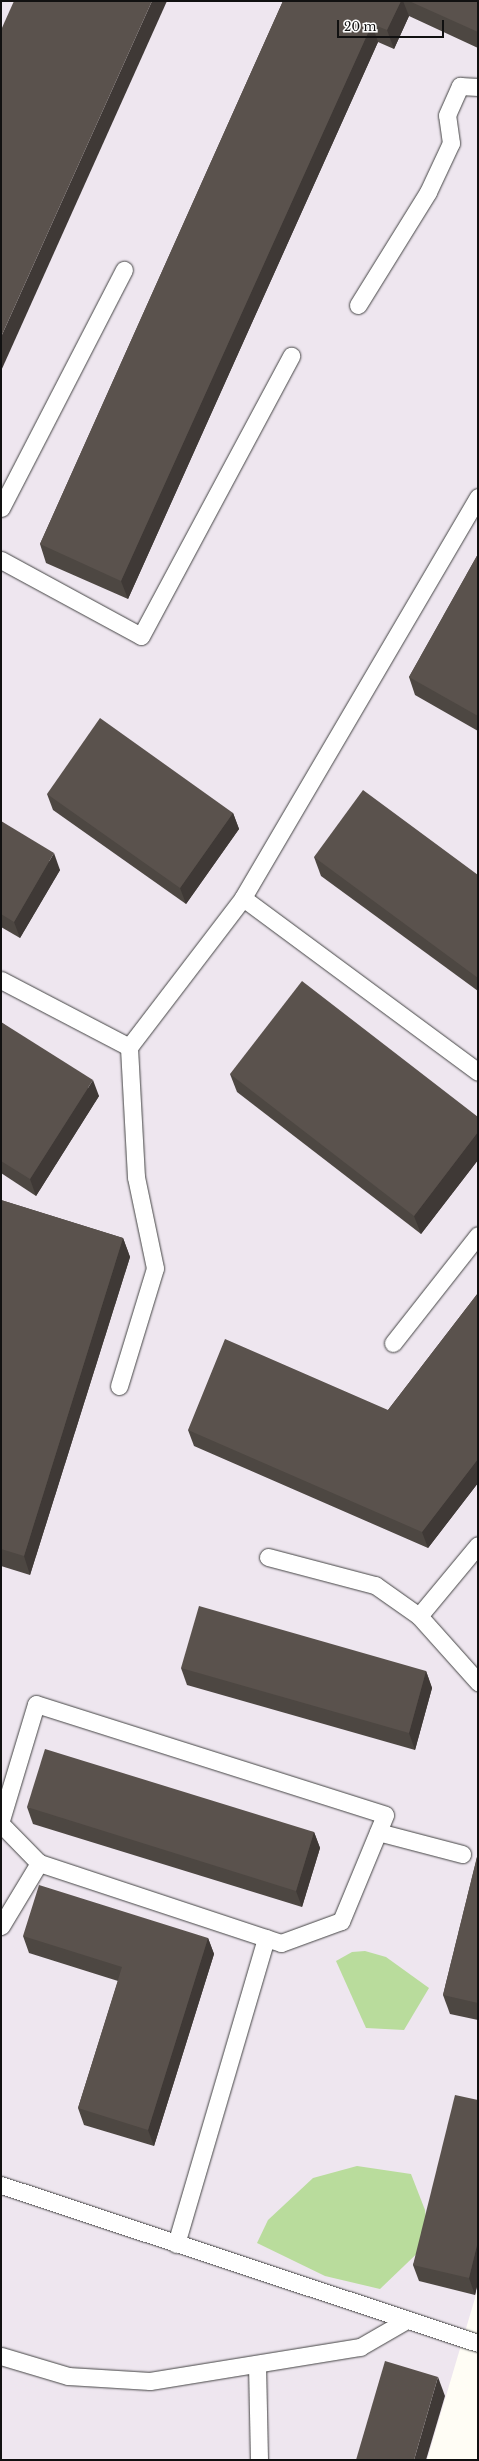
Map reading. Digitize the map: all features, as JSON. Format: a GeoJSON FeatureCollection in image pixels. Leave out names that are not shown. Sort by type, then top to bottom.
{"type":"FeatureCollection","features":[{"type":"Feature","properties":{"kind":"lane"},"geometry":{"type":"LineString","coordinates":[[358,305],[428,192],[451,143],[447,115],[460,86],[478,87]]}},
{"type":"Feature","properties":{"kind":"lane"},"geometry":{"type":"LineString","coordinates":[[1,508],[124,270]]}},
{"type":"Feature","properties":{"kind":"lane"},"geometry":{"type":"LineString","coordinates":[[1,560],[141,636],[291,356]]}},
{"type":"Feature","properties":{"kind":"lane"},"geometry":{"type":"LineString","coordinates":[[120,1386],[156,1268],[136,1177],[129,1047],[243,898],[478,497]]}},
{"type":"Feature","properties":{"kind":"lane"},"geometry":{"type":"LineString","coordinates":[[243,898],[478,1072]]}},
{"type":"Feature","properties":{"kind":"lane"},"geometry":{"type":"LineString","coordinates":[[1,980],[129,1047]]}},
{"type":"Feature","properties":{"kind":"lane"},"geometry":{"type":"LineString","coordinates":[[393,1343],[478,1235]]}},
{"type":"Feature","properties":{"kind":"lane"},"geometry":{"type":"LineString","coordinates":[[420,1616],[478,1545]]}},
{"type":"Feature","properties":{"kind":"lane"},"geometry":{"type":"LineString","coordinates":[[268,1557],[375,1585],[420,1616],[478,1682]]}},
{"type":"Feature","properties":{"kind":"lane"},"geometry":{"type":"LineString","coordinates":[[1,1820],[36,1704],[385,1815],[341,1921],[281,1943],[39,1863],[1,1824]]}},
{"type":"Feature","properties":{"kind":"lane"},"geometry":{"type":"LineString","coordinates":[[378,1832],[462,1854]]}},
{"type":"Feature","properties":{"kind":"lane"},"geometry":{"type":"LineString","coordinates":[[1,1926],[39,1863]]}},
{"type":"Feature","properties":{"kind":"lane"},"geometry":{"type":"LineString","coordinates":[[176,2244],[266,1938]]}},
{"type":"Feature","properties":{"kind":"lane"},"geometry":{"type":"LineString","coordinates":[[1,2185],[405,2321],[478,2343]]}},
{"type":"Feature","properties":{"kind":"lane"},"geometry":{"type":"LineString","coordinates":[[1,2356],[68,2376],[150,2382],[360,2347],[405,2321]]}},
{"type":"Feature","properties":{"kind":"lane"},"geometry":{"type":"LineString","coordinates":[[257,2364],[260,2460]]}},
{"type":"Feature","properties":{"kind":"shaded area"},"geometry":{"type":"Polygon","coordinates":[[[1,1],[478,1],[478,2288],[427,2460],[1,2460],[1,1]]]}},
{"type":"Feature","properties":{"kind":"green space"},"geometry":{"type":"Polygon","coordinates":[[[365,1951],[386,1957],[429,1988],[404,2030],[366,2028],[336,1961],[352,1952],[365,1951]]]}},
{"type":"Feature","properties":{"kind":"green space"},"geometry":{"type":"Polygon","coordinates":[[[357,2166],[411,2174],[425,2210],[429,2242],[380,2289],[325,2276],[257,2243],[268,2220],[313,2178],[357,2166]]]}},
{"type":"Feature","properties":{"kind":"building"},"geometry":{"type":"Polygon","coordinates":[[[14,1],[152,1],[1,337],[1,30],[14,1]]]}},
{"type":"Feature","properties":{"kind":"building"},"geometry":{"type":"Polygon","coordinates":[[[283,1],[401,1],[387,30],[372,24],[121,581],[40,544],[283,1]]]}},
{"type":"Feature","properties":{"kind":"building"},"geometry":{"type":"Polygon","coordinates":[[[409,1],[478,1],[478,32],[409,1]]]}},
{"type":"Feature","properties":{"kind":"building"},"geometry":{"type":"Polygon","coordinates":[[[478,554],[478,716],[409,677],[478,554]]]}},
{"type":"Feature","properties":{"kind":"building"},"geometry":{"type":"Polygon","coordinates":[[[100,718],[233,813],[180,888],[47,794],[100,718]]]}},
{"type":"Feature","properties":{"kind":"building"},"geometry":{"type":"Polygon","coordinates":[[[363,790],[478,875],[478,978],[314,857],[363,790]]]}},
{"type":"Feature","properties":{"kind":"building"},"geometry":{"type":"Polygon","coordinates":[[[1,821],[54,853],[14,922],[1,914],[1,821]]]}},
{"type":"Feature","properties":{"kind":"building"},"geometry":{"type":"Polygon","coordinates":[[[302,981],[478,1117],[478,1132],[414,1216],[230,1074],[302,981]]]}},
{"type":"Feature","properties":{"kind":"building"},"geometry":{"type":"Polygon","coordinates":[[[1,1022],[93,1080],[30,1179],[1,1161],[1,1022]]]}},
{"type":"Feature","properties":{"kind":"building"},"geometry":{"type":"Polygon","coordinates":[[[1,1200],[123,1238],[24,1556],[1,1549],[1,1200]]]}},
{"type":"Feature","properties":{"kind":"building"},"geometry":{"type":"Polygon","coordinates":[[[478,1293],[478,1459],[422,1532],[188,1430],[225,1339],[388,1410],[478,1293]]]}},
{"type":"Feature","properties":{"kind":"building"},"geometry":{"type":"Polygon","coordinates":[[[199,1606],[426,1671],[409,1733],[181,1668],[199,1606]]]}},
{"type":"Feature","properties":{"kind":"building"},"geometry":{"type":"Polygon","coordinates":[[[45,1749],[314,1832],[296,1891],[27,1807],[45,1749]]]}},
{"type":"Feature","properties":{"kind":"building"},"geometry":{"type":"Polygon","coordinates":[[[478,1853],[478,2003],[443,1995],[478,1853]]]}},
{"type":"Feature","properties":{"kind":"building"},"geometry":{"type":"Polygon","coordinates":[[[39,1885],[208,1938],[148,2130],[78,2108],[122,1967],[23,1936],[39,1885]]]}},
{"type":"Feature","properties":{"kind":"building"},"geometry":{"type":"Polygon","coordinates":[[[455,2095],[478,2100],[478,2241],[469,2278],[413,2265],[455,2095]]]}},
{"type":"Feature","properties":{"kind":"building"},"geometry":{"type":"Polygon","coordinates":[[[385,2361],[438,2377],[414,2460],[356,2460],[385,2361]]]}}]}
